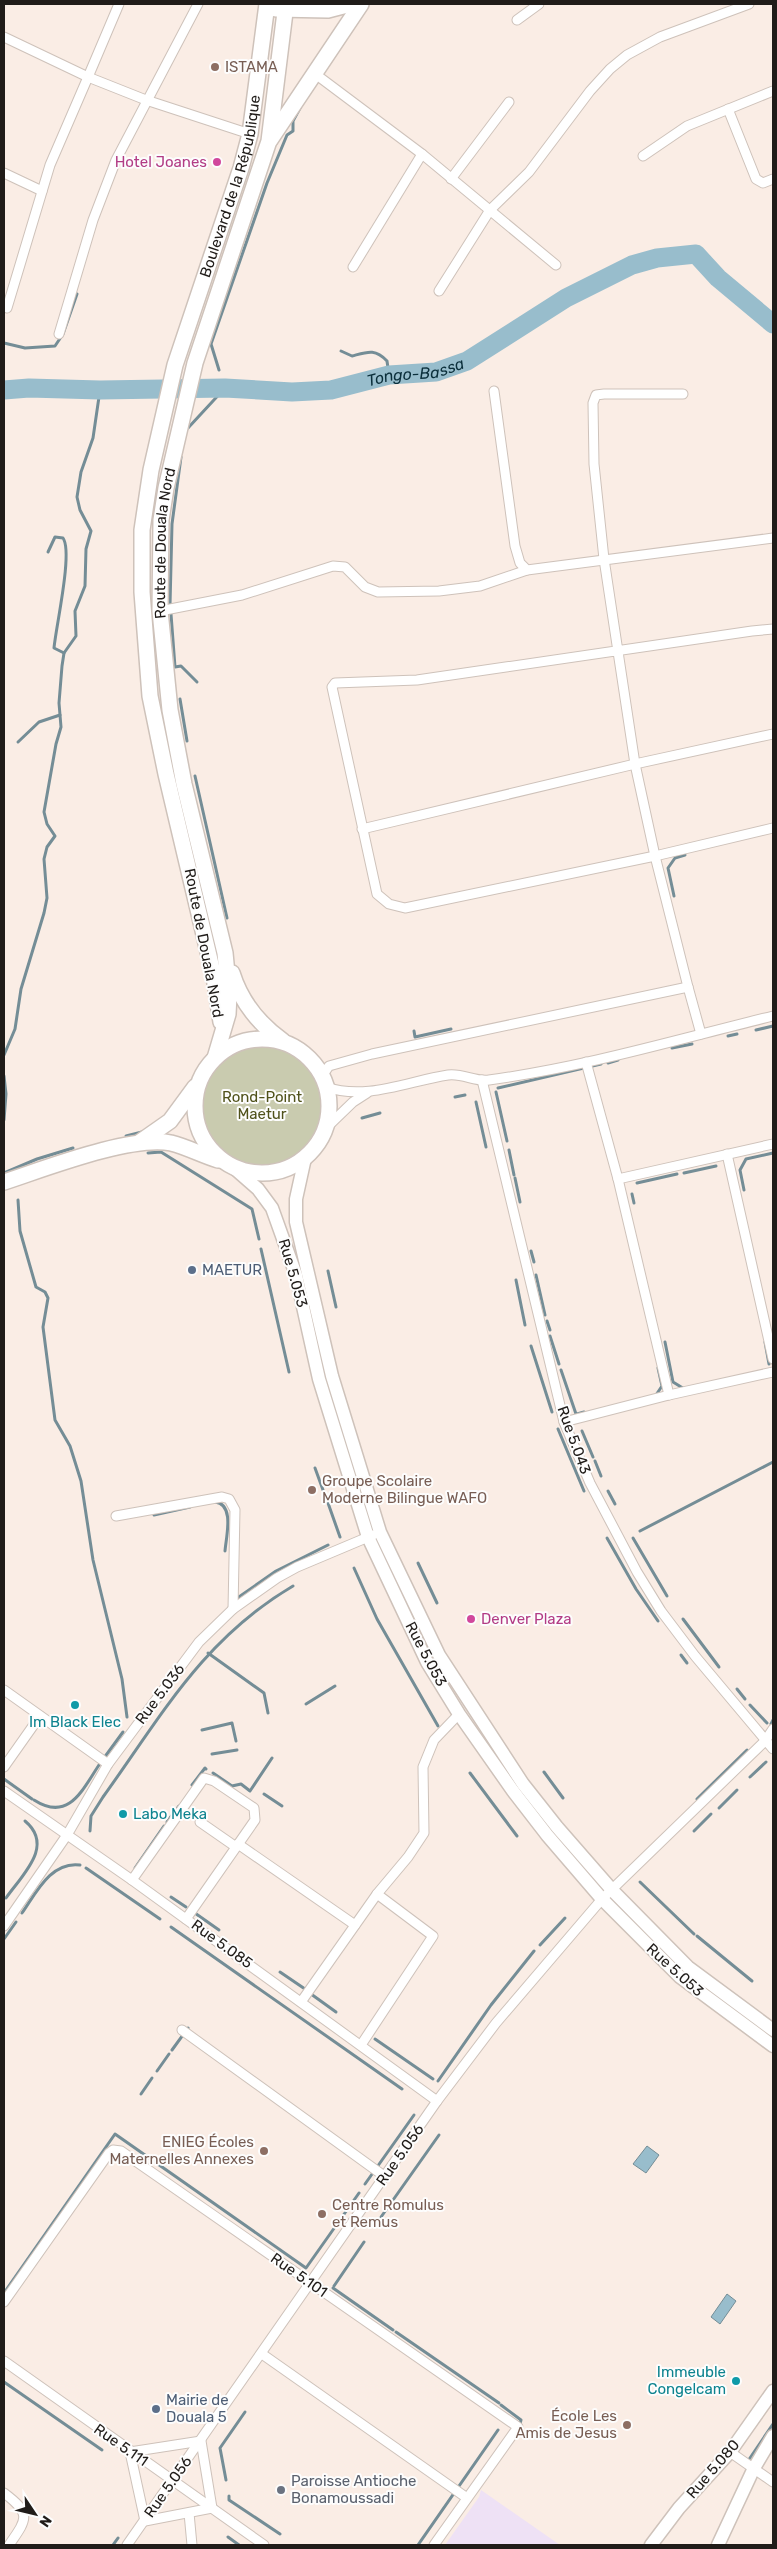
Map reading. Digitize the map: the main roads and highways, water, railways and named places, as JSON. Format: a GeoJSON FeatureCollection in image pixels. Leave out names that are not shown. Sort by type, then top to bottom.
{"type":"FeatureCollection","features":[{"type":"Feature","properties":{"kind":"main road"},"geometry":{"type":"LineString","coordinates":[[267,6],[328,10],[351,4]]}},
{"type":"Feature","properties":{"kind":"main road"},"geometry":{"type":"LineString","coordinates":[[269,141],[286,119],[314,73],[361,4]]}},
{"type":"Feature","properties":{"kind":"main road","name":"Boulevard de la République"},"geometry":{"type":"LineString","coordinates":[[165,406],[175,365],[250,134],[267,6]]}},
{"type":"Feature","properties":{"kind":"main road","name":"Boulevard de la République"},"geometry":{"type":"LineString","coordinates":[[269,141],[286,7]]}},
{"type":"Feature","properties":{"kind":"main road","name":"Route de Douala Nord"},"geometry":{"type":"LineString","coordinates":[[225,953],[184,784],[170,710],[160,611],[161,520],[194,364],[269,141]]}},
{"type":"Feature","properties":{"kind":"main road"},"geometry":{"type":"LineString","coordinates":[[206,274],[221,280]]}},
{"type":"Feature","properties":{"kind":"main road","name":"Route de Douala Nord"},"geometry":{"type":"LineString","coordinates":[[165,406],[150,470],[142,530],[142,592],[150,696],[166,774],[214,977],[222,1036]]}},
{"type":"Feature","properties":{"kind":"main road"},"geometry":{"type":"LineString","coordinates":[[136,1144],[170,1121],[215,1058],[222,1036],[229,995],[225,953]]}},
{"type":"Feature","properties":{"kind":"main road"},"geometry":{"type":"LineString","coordinates":[[4,1182],[97,1153],[136,1144],[170,1143],[252,1173],[271,1173],[289,1168],[305,1158],[316,1145],[324,1130],[329,1108],[324,1081],[313,1062],[272,1033],[255,1017],[244,1001],[225,953]]}},
{"type":"Feature","properties":{"kind":"main road"},"geometry":{"type":"LineString","coordinates":[[215,1058],[231,1047],[250,1040],[269,1040],[288,1044]]}},
{"type":"Feature","properties":{"kind":"main road"},"geometry":{"type":"LineString","coordinates":[[200,1079],[195,1101],[197,1124],[206,1145],[228,1164]]}},
{"type":"Feature","properties":{"kind":"main road","name":"Rue 5.053"},"geometry":{"type":"LineString","coordinates":[[305,1158],[296,1199],[296,1222],[332,1376],[374,1534],[439,1655],[529,1791],[612,1890],[688,1967],[773,2030]]}},
{"type":"Feature","properties":{"kind":"main road","name":"Rue 5.053"},"geometry":{"type":"LineString","coordinates":[[228,1164],[258,1189],[272,1208],[296,1275],[319,1379],[374,1534],[427,1662],[459,1714],[546,1835],[602,1899],[680,1977],[773,2046]]}},
{"type":"Feature","properties":{"kind":"main road","name":"Rue 5.080"},"geometry":{"type":"LineString","coordinates":[[651,2545],[679,2508],[730,2452],[773,2391]]}},
{"type":"Feature","properties":{"kind":"main road","name":"Rue 5.080"},"geometry":{"type":"LineString","coordinates":[[718,2545],[754,2468],[773,2436]]}},
{"type":"Feature","properties":{"kind":"water"},"geometry":{"type":"Polygon","coordinates":[[[647,2146],[659,2155],[646,2173],[633,2164],[647,2146]]]}},
{"type":"Feature","properties":{"kind":"water"},"geometry":{"type":"Polygon","coordinates":[[[727,2294],[736,2301],[720,2324],[711,2317],[727,2294]]]}},
{"type":"Feature","properties":{"kind":"waterway"},"geometry":{"type":"LineString","coordinates":[[219,370],[211,344],[267,183],[287,135],[293,131],[293,121],[300,108]]}},
{"type":"Feature","properties":{"kind":"waterway","name":"Tongo-Bassa"},"geometry":{"type":"LineString","coordinates":[[4,390],[29,388],[100,390],[225,388],[292,392],[331,390],[389,375],[436,372],[467,361],[566,298],[632,265],[657,258],[696,254],[718,278],[773,324]]}},
{"type":"Feature","properties":{"kind":"waterway"},"geometry":{"type":"LineString","coordinates":[[4,343],[25,348],[55,346],[63,334],[77,294]]}},
{"type":"Feature","properties":{"kind":"waterway"},"geometry":{"type":"LineString","coordinates":[[341,351],[352,356],[367,352],[379,354],[387,361],[389,375]]}},
{"type":"Feature","properties":{"kind":"waterway"},"geometry":{"type":"LineString","coordinates":[[188,428],[225,388]]}},
{"type":"Feature","properties":{"kind":"waterway"},"geometry":{"type":"LineString","coordinates":[[4,1055],[15,1029],[21,989],[47,898],[44,859],[47,847],[55,836],[47,824],[44,812],[56,744],[61,727],[59,703],[64,653],[76,636],[75,611],[85,586],[86,549],[91,531],[80,510],[77,497],[81,472],[93,438],[100,390]]}},
{"type":"Feature","properties":{"kind":"waterway"},"geometry":{"type":"LineString","coordinates":[[170,605],[172,524],[181,457]]}},
{"type":"Feature","properties":{"kind":"waterway"},"geometry":{"type":"LineString","coordinates":[[48,552],[55,537],[63,538],[66,546],[65,573],[54,648],[64,653]]}},
{"type":"Feature","properties":{"kind":"waterway"},"geometry":{"type":"LineString","coordinates":[[171,614],[175,667],[181,666],[197,682]]}},
{"type":"Feature","properties":{"kind":"waterway"},"geometry":{"type":"LineString","coordinates":[[180,699],[187,741]]}},
{"type":"Feature","properties":{"kind":"waterway"},"geometry":{"type":"LineString","coordinates":[[18,742],[39,722],[60,715]]}},
{"type":"Feature","properties":{"kind":"waterway"},"geometry":{"type":"LineString","coordinates":[[195,776],[227,918]]}},
{"type":"Feature","properties":{"kind":"waterway"},"geometry":{"type":"LineString","coordinates":[[674,896],[668,868],[675,858],[685,855]]}},
{"type":"Feature","properties":{"kind":"waterway"},"geometry":{"type":"LineString","coordinates":[[756,1030],[773,1026]]}},
{"type":"Feature","properties":{"kind":"waterway"},"geometry":{"type":"LineString","coordinates":[[414,1031],[415,1037],[451,1029]]}},
{"type":"Feature","properties":{"kind":"waterway"},"geometry":{"type":"LineString","coordinates":[[728,1036],[737,1034]]}},
{"type":"Feature","properties":{"kind":"waterway"},"geometry":{"type":"LineString","coordinates":[[672,1048],[692,1044]]}},
{"type":"Feature","properties":{"kind":"waterway"},"geometry":{"type":"LineString","coordinates":[[608,1063],[618,1060]]}},
{"type":"Feature","properties":{"kind":"waterway"},"geometry":{"type":"LineString","coordinates":[[498,1088],[601,1064]]}},
{"type":"Feature","properties":{"kind":"waterway"},"geometry":{"type":"LineString","coordinates":[[4,1076],[6,1094],[4,1120]]}},
{"type":"Feature","properties":{"kind":"waterway"},"geometry":{"type":"LineString","coordinates":[[496,1092],[507,1141]]}},
{"type":"Feature","properties":{"kind":"waterway"},"geometry":{"type":"LineString","coordinates":[[455,1097],[465,1095]]}},
{"type":"Feature","properties":{"kind":"waterway"},"geometry":{"type":"LineString","coordinates":[[476,1102],[486,1147]]}},
{"type":"Feature","properties":{"kind":"waterway"},"geometry":{"type":"LineString","coordinates":[[362,1118],[380,1113]]}},
{"type":"Feature","properties":{"kind":"waterway"},"geometry":{"type":"LineString","coordinates":[[126,1136],[142,1132]]}},
{"type":"Feature","properties":{"kind":"waterway"},"geometry":{"type":"LineString","coordinates":[[4,1173],[37,1159],[73,1148]]}},
{"type":"Feature","properties":{"kind":"waterway"},"geometry":{"type":"LineString","coordinates":[[509,1150],[514,1175]]}},
{"type":"Feature","properties":{"kind":"waterway"},"geometry":{"type":"LineString","coordinates":[[148,1153],[161,1152],[252,1209],[259,1239]]}},
{"type":"Feature","properties":{"kind":"waterway"},"geometry":{"type":"LineString","coordinates":[[744,1190],[740,1170],[746,1159],[773,1153]]}},
{"type":"Feature","properties":{"kind":"waterway"},"geometry":{"type":"LineString","coordinates":[[684,1173],[716,1166]]}},
{"type":"Feature","properties":{"kind":"waterway"},"geometry":{"type":"LineString","coordinates":[[637,1183],[677,1174]]}},
{"type":"Feature","properties":{"kind":"waterway"},"geometry":{"type":"LineString","coordinates":[[515,1178],[520,1202]]}},
{"type":"Feature","properties":{"kind":"waterway"},"geometry":{"type":"LineString","coordinates":[[632,1194],[634,1203]]}},
{"type":"Feature","properties":{"kind":"waterway"},"geometry":{"type":"LineString","coordinates":[[18,1200],[20,1231],[36,1287],[45,1292],[48,1298],[43,1327],[55,1420],[70,1446],[81,1481],[93,1560],[122,1679],[127,1717]]}},
{"type":"Feature","properties":{"kind":"waterway"},"geometry":{"type":"LineString","coordinates":[[261,1249],[289,1372]]}},
{"type":"Feature","properties":{"kind":"waterway"},"geometry":{"type":"LineString","coordinates":[[531,1251],[534,1262]]}},
{"type":"Feature","properties":{"kind":"waterway"},"geometry":{"type":"LineString","coordinates":[[328,1271],[336,1307]]}},
{"type":"Feature","properties":{"kind":"waterway"},"geometry":{"type":"LineString","coordinates":[[536,1275],[545,1315]]}},
{"type":"Feature","properties":{"kind":"waterway"},"geometry":{"type":"LineString","coordinates":[[516,1280],[525,1325]]}},
{"type":"Feature","properties":{"kind":"waterway"},"geometry":{"type":"LineString","coordinates":[[547,1321],[550,1330]]}},
{"type":"Feature","properties":{"kind":"waterway"},"geometry":{"type":"LineString","coordinates":[[550,1336],[559,1364]]}},
{"type":"Feature","properties":{"kind":"waterway"},"geometry":{"type":"LineString","coordinates":[[665,1342],[673,1382],[686,1390]]}},
{"type":"Feature","properties":{"kind":"waterway"},"geometry":{"type":"LineString","coordinates":[[765,1342],[769,1364]]}},
{"type":"Feature","properties":{"kind":"waterway"},"geometry":{"type":"LineString","coordinates":[[531,1346],[552,1412]]}},
{"type":"Feature","properties":{"kind":"waterway"},"geometry":{"type":"LineString","coordinates":[[656,1395],[662,1386],[658,1368]]}},
{"type":"Feature","properties":{"kind":"waterway"},"geometry":{"type":"LineString","coordinates":[[561,1370],[576,1414]]}},
{"type":"Feature","properties":{"kind":"waterway"},"geometry":{"type":"LineString","coordinates":[[577,1414],[584,1412]]}},
{"type":"Feature","properties":{"kind":"waterway"},"geometry":{"type":"LineString","coordinates":[[558,1429],[584,1491]]}},
{"type":"Feature","properties":{"kind":"waterway"},"geometry":{"type":"LineString","coordinates":[[582,1431],[593,1457]]}},
{"type":"Feature","properties":{"kind":"waterway"},"geometry":{"type":"LineString","coordinates":[[595,1461],[601,1476]]}},
{"type":"Feature","properties":{"kind":"waterway"},"geometry":{"type":"LineString","coordinates":[[640,1531],[773,1462]]}},
{"type":"Feature","properties":{"kind":"waterway"},"geometry":{"type":"LineString","coordinates":[[315,1468],[323,1490]]}},
{"type":"Feature","properties":{"kind":"waterway"},"geometry":{"type":"LineString","coordinates":[[608,1491],[615,1504]]}},
{"type":"Feature","properties":{"kind":"waterway"},"geometry":{"type":"LineString","coordinates":[[215,1502],[221,1504],[227,1515],[228,1530],[225,1551]]}},
{"type":"Feature","properties":{"kind":"waterway"},"geometry":{"type":"LineString","coordinates":[[328,1503],[340,1537]]}},
{"type":"Feature","properties":{"kind":"waterway"},"geometry":{"type":"LineString","coordinates":[[154,1515],[190,1507]]}},
{"type":"Feature","properties":{"kind":"waterway"},"geometry":{"type":"LineString","coordinates":[[607,1538],[636,1589],[658,1621]]}},
{"type":"Feature","properties":{"kind":"waterway"},"geometry":{"type":"LineString","coordinates":[[633,1538],[667,1596]]}},
{"type":"Feature","properties":{"kind":"waterway"},"geometry":{"type":"LineString","coordinates":[[236,1599],[276,1571],[328,1545]]}},
{"type":"Feature","properties":{"kind":"waterway"},"geometry":{"type":"LineString","coordinates":[[418,1563],[437,1603]]}},
{"type":"Feature","properties":{"kind":"waterway"},"geometry":{"type":"LineString","coordinates":[[354,1568],[377,1619],[438,1726]]}},
{"type":"Feature","properties":{"kind":"waterway"},"geometry":{"type":"LineString","coordinates":[[90,1831],[91,1816],[103,1797],[186,1681],[209,1654],[234,1630],[261,1607],[293,1586]]}},
{"type":"Feature","properties":{"kind":"waterway"},"geometry":{"type":"LineString","coordinates":[[683,1619],[719,1667]]}},
{"type":"Feature","properties":{"kind":"waterway"},"geometry":{"type":"LineString","coordinates":[[427,1648],[445,1680]]}},
{"type":"Feature","properties":{"kind":"waterway"},"geometry":{"type":"LineString","coordinates":[[208,1653],[264,1693],[268,1713]]}},
{"type":"Feature","properties":{"kind":"waterway"},"geometry":{"type":"LineString","coordinates":[[681,1655],[687,1663]]}},
{"type":"Feature","properties":{"kind":"waterway"},"geometry":{"type":"LineString","coordinates":[[306,1704],[335,1686]]}},
{"type":"Feature","properties":{"kind":"waterway"},"geometry":{"type":"LineString","coordinates":[[737,1689],[745,1699]]}},
{"type":"Feature","properties":{"kind":"waterway"},"geometry":{"type":"LineString","coordinates":[[750,1705],[767,1723]]}},
{"type":"Feature","properties":{"kind":"waterway"},"geometry":{"type":"LineString","coordinates":[[771,1724],[773,1720]]}},
{"type":"Feature","properties":{"kind":"waterway"},"geometry":{"type":"LineString","coordinates":[[202,1730],[232,1723],[236,1741]]}},
{"type":"Feature","properties":{"kind":"waterway"},"geometry":{"type":"LineString","coordinates":[[104,1758],[123,1732]]}},
{"type":"Feature","properties":{"kind":"waterway"},"geometry":{"type":"LineString","coordinates":[[212,1754],[237,1750]]}},
{"type":"Feature","properties":{"kind":"waterway"},"geometry":{"type":"LineString","coordinates":[[697,1799],[747,1750]]}},
{"type":"Feature","properties":{"kind":"waterway"},"geometry":{"type":"LineString","coordinates":[[213,1773],[232,1786],[241,1784],[250,1791],[272,1758]]}},
{"type":"Feature","properties":{"kind":"waterway"},"geometry":{"type":"LineString","coordinates":[[34,1800],[46,1806],[57,1807],[66,1805],[81,1792],[101,1762]]}},
{"type":"Feature","properties":{"kind":"waterway"},"geometry":{"type":"LineString","coordinates":[[750,1777],[766,1762]]}},
{"type":"Feature","properties":{"kind":"waterway"},"geometry":{"type":"LineString","coordinates":[[192,1785],[206,1769]]}},
{"type":"Feature","properties":{"kind":"waterway"},"geometry":{"type":"LineString","coordinates":[[544,1772],[563,1798]]}},
{"type":"Feature","properties":{"kind":"waterway"},"geometry":{"type":"LineString","coordinates":[[470,1773],[517,1836]]}},
{"type":"Feature","properties":{"kind":"waterway"},"geometry":{"type":"LineString","coordinates":[[4,1779],[32,1799]]}},
{"type":"Feature","properties":{"kind":"waterway"},"geometry":{"type":"LineString","coordinates":[[719,1808],[737,1790]]}},
{"type":"Feature","properties":{"kind":"waterway"},"geometry":{"type":"LineString","coordinates":[[264,1794],[282,1806]]}},
{"type":"Feature","properties":{"kind":"waterway"},"geometry":{"type":"LineString","coordinates":[[167,1822],[179,1806]]}},
{"type":"Feature","properties":{"kind":"waterway"},"geometry":{"type":"LineString","coordinates":[[694,1831],[711,1814]]}},
{"type":"Feature","properties":{"kind":"waterway"},"geometry":{"type":"LineString","coordinates":[[6,1898],[27,1870],[36,1850],[37,1840],[25,1821]]}},
{"type":"Feature","properties":{"kind":"waterway"},"geometry":{"type":"LineString","coordinates":[[135,1868],[164,1826]]}},
{"type":"Feature","properties":{"kind":"waterway"},"geometry":{"type":"LineString","coordinates":[[566,1848],[592,1876]]}},
{"type":"Feature","properties":{"kind":"waterway"},"geometry":{"type":"LineString","coordinates":[[22,1913],[45,1880],[53,1873],[70,1865],[80,1865]]}},
{"type":"Feature","properties":{"kind":"waterway"},"geometry":{"type":"LineString","coordinates":[[86,1868],[160,1919]]}},
{"type":"Feature","properties":{"kind":"waterway"},"geometry":{"type":"LineString","coordinates":[[640,1882],[694,1934]]}},
{"type":"Feature","properties":{"kind":"waterway"},"geometry":{"type":"LineString","coordinates":[[171,1897],[186,1907]]}},
{"type":"Feature","properties":{"kind":"waterway"},"geometry":{"type":"LineString","coordinates":[[192,1911],[219,1930]]}},
{"type":"Feature","properties":{"kind":"waterway"},"geometry":{"type":"LineString","coordinates":[[540,1945],[565,1918]]}},
{"type":"Feature","properties":{"kind":"waterway"},"geometry":{"type":"LineString","coordinates":[[4,1939],[16,1922]]}},
{"type":"Feature","properties":{"kind":"waterway"},"geometry":{"type":"LineString","coordinates":[[171,1927],[402,2089]]}},
{"type":"Feature","properties":{"kind":"waterway"},"geometry":{"type":"LineString","coordinates":[[697,1936],[752,1981]]}},
{"type":"Feature","properties":{"kind":"waterway"},"geometry":{"type":"LineString","coordinates":[[438,2081],[491,2005],[534,1951]]}},
{"type":"Feature","properties":{"kind":"waterway"},"geometry":{"type":"LineString","coordinates":[[280,1972],[305,1989]]}},
{"type":"Feature","properties":{"kind":"waterway"},"geometry":{"type":"LineString","coordinates":[[311,1994],[336,2012]]}},
{"type":"Feature","properties":{"kind":"waterway"},"geometry":{"type":"LineString","coordinates":[[172,2050],[188,2028]]}},
{"type":"Feature","properties":{"kind":"waterway"},"geometry":{"type":"LineString","coordinates":[[375,2039],[433,2079]]}},
{"type":"Feature","properties":{"kind":"waterway"},"geometry":{"type":"LineString","coordinates":[[157,2071],[169,2054]]}},
{"type":"Feature","properties":{"kind":"waterway"},"geometry":{"type":"LineString","coordinates":[[141,2094],[152,2078]]}},
{"type":"Feature","properties":{"kind":"waterway"},"geometry":{"type":"LineString","coordinates":[[365,2184],[414,2115]]}},
{"type":"Feature","properties":{"kind":"waterway"},"geometry":{"type":"LineString","coordinates":[[4,2293],[115,2134],[306,2268],[359,2193]]}},
{"type":"Feature","properties":{"kind":"waterway"},"geometry":{"type":"LineString","coordinates":[[381,2217],[439,2135]]}},
{"type":"Feature","properties":{"kind":"waterway"},"geometry":{"type":"LineString","coordinates":[[334,2286],[364,2242]]}},
{"type":"Feature","properties":{"kind":"waterway"},"geometry":{"type":"LineString","coordinates":[[333,2288],[393,2330]]}},
{"type":"Feature","properties":{"kind":"waterway"},"geometry":{"type":"LineString","coordinates":[[396,2332],[499,2403]]}},
{"type":"Feature","properties":{"kind":"waterway"},"geometry":{"type":"LineString","coordinates":[[4,2382],[102,2450]]}},
{"type":"Feature","properties":{"kind":"waterway"},"geometry":{"type":"LineString","coordinates":[[501,2405],[521,2420],[519,2428]]}},
{"type":"Feature","properties":{"kind":"waterway"},"geometry":{"type":"LineString","coordinates":[[226,2480],[220,2448],[245,2412]]}},
{"type":"Feature","properties":{"kind":"waterway"},"geometry":{"type":"LineString","coordinates":[[748,2461],[773,2424]]}},
{"type":"Feature","properties":{"kind":"waterway"},"geometry":{"type":"LineString","coordinates":[[418,2545],[498,2430]]}},
{"type":"Feature","properties":{"kind":"waterway"},"geometry":{"type":"LineString","coordinates":[[229,2496],[229,2500],[280,2534]]}},
{"type":"Feature","properties":{"kind":"waterway"},"geometry":{"type":"LineString","coordinates":[[228,2537],[239,2545]]}},
{"type":"Feature","properties":{"kind":"waterway"},"geometry":{"type":"LineString","coordinates":[[113,2545],[118,2538]]}},
{"type":"Feature","properties":{"kind":"place","name":"ISTAMA"},"geometry":{"type":"Point","coordinates":[215,67]}},
{"type":"Feature","properties":{"kind":"place","name":"Hotel Joanes"},"geometry":{"type":"Point","coordinates":[217,162]}},
{"type":"Feature","properties":{"kind":"place","name":"MAETUR"},"geometry":{"type":"Point","coordinates":[192,1270]}},
{"type":"Feature","properties":{"kind":"place","name":"Groupe Scolaire Moderne Bilingue WAFO"},"geometry":{"type":"Point","coordinates":[312,1490]}},
{"type":"Feature","properties":{"kind":"place","name":"Denver Plaza"},"geometry":{"type":"Point","coordinates":[471,1619]}},
{"type":"Feature","properties":{"kind":"place","name":"Im Black Elec"},"geometry":{"type":"Point","coordinates":[75,1705]}},
{"type":"Feature","properties":{"kind":"place","name":"Labo Meka"},"geometry":{"type":"Point","coordinates":[123,1814]}},
{"type":"Feature","properties":{"kind":"place","name":"ENIEG Écoles Maternelles Annexes"},"geometry":{"type":"Point","coordinates":[264,2151]}},
{"type":"Feature","properties":{"kind":"place","name":"Centre Romulus et Remus"},"geometry":{"type":"Point","coordinates":[322,2214]}},
{"type":"Feature","properties":{"kind":"place","name":"Immeuble Congelcam"},"geometry":{"type":"Point","coordinates":[736,2381]}},
{"type":"Feature","properties":{"kind":"place","name":"Mairie de Douala 5"},"geometry":{"type":"Point","coordinates":[156,2409]}},
{"type":"Feature","properties":{"kind":"place","name":"École Les Amis de Jesus"},"geometry":{"type":"Point","coordinates":[627,2425]}},
{"type":"Feature","properties":{"kind":"place","name":"Paroisse Antioche Bonamoussadi"},"geometry":{"type":"Point","coordinates":[281,2490]}},
{"type":"Feature","properties":{"kind":"park label","name":"Rond-Point Maetur"},"geometry":{"type":"Point","coordinates":[262,1106]}}]}
